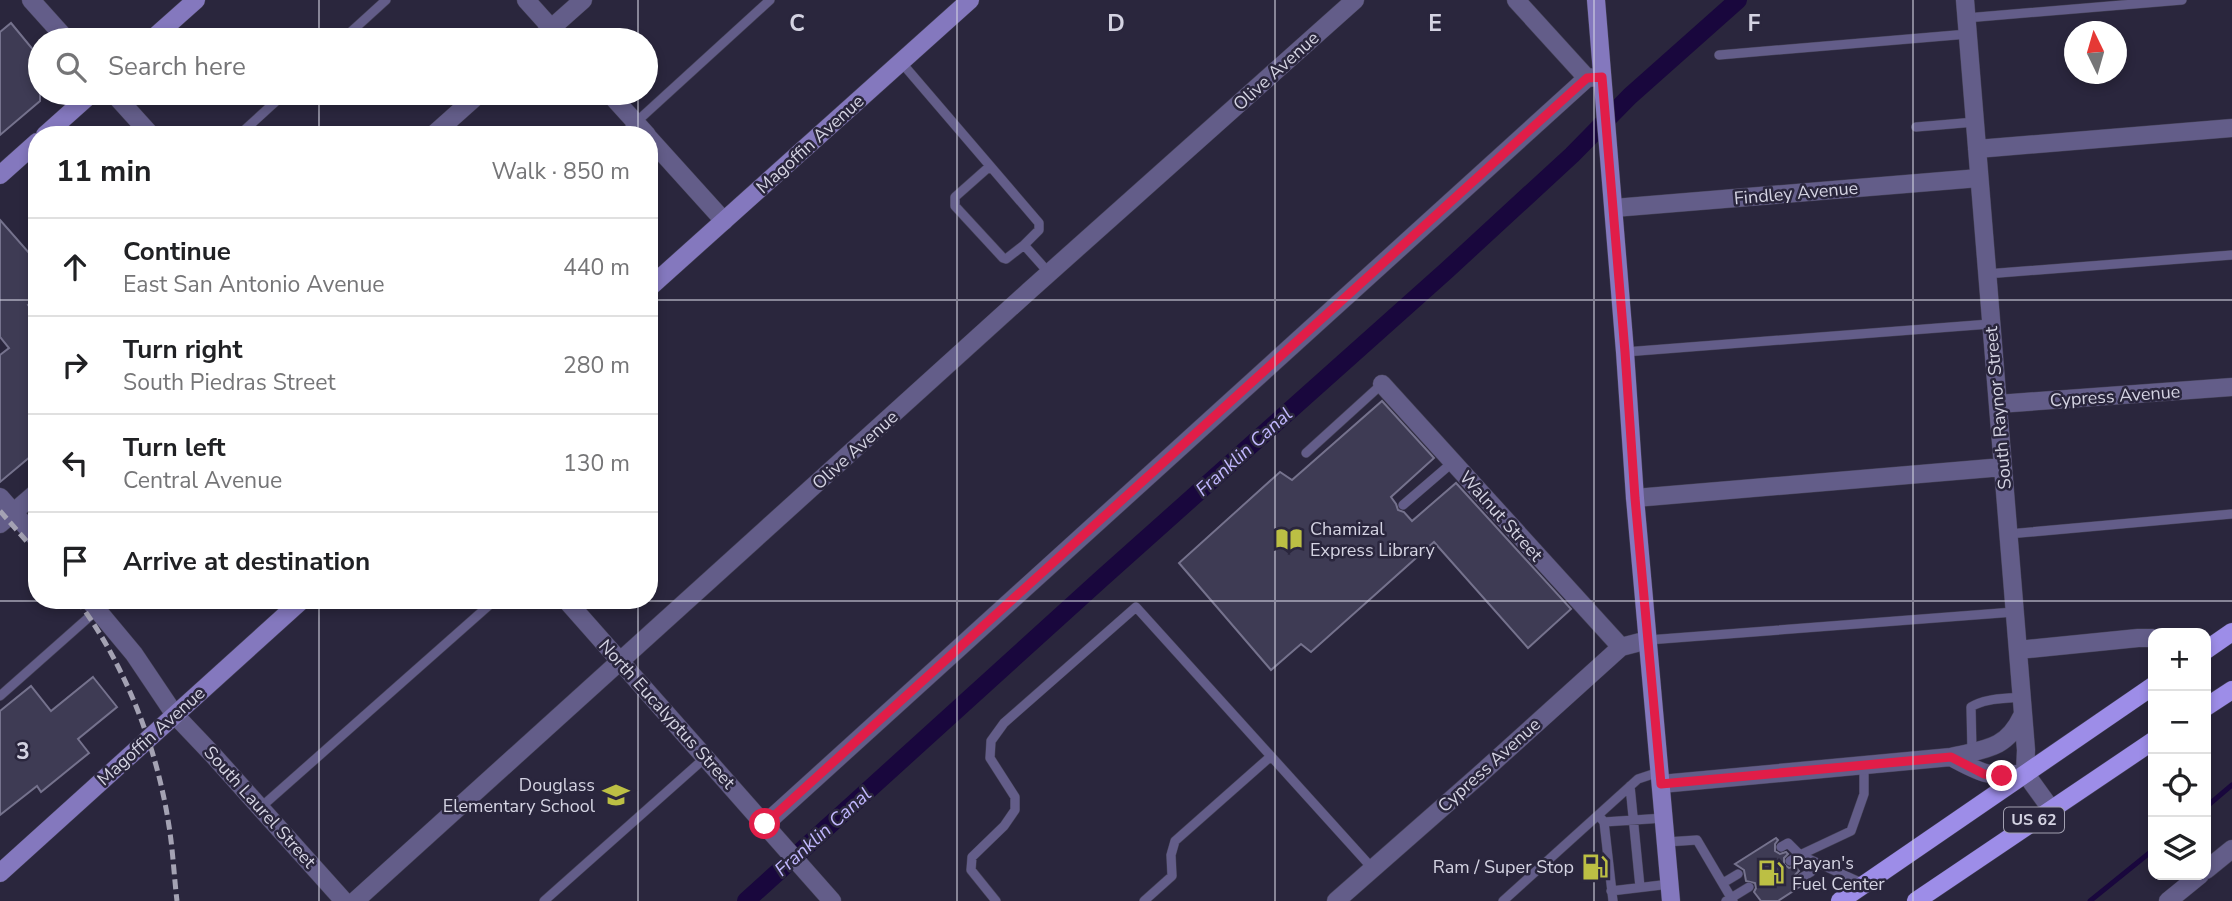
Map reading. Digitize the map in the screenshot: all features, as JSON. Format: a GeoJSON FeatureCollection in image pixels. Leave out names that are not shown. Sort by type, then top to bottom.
{"type":"FeatureCollection","features":[{"type":"Feature","properties":{"kind":"main road"},"geometry":{"type":"LineString","coordinates":[[2211,647],[2232,632]]}},
{"type":"Feature","properties":{"kind":"main road","name":"US 62"},"geometry":{"type":"LineString","coordinates":[[1839,901],[2148,689]]}},
{"type":"Feature","properties":{"kind":"main road"},"geometry":{"type":"LineString","coordinates":[[2211,704],[2232,690]]}},
{"type":"Feature","properties":{"kind":"main road","name":"US 62"},"geometry":{"type":"LineString","coordinates":[[1916,901],[2148,744]]}},
{"type":"Feature","properties":{"kind":"street"},"geometry":{"type":"LineString","coordinates":[[31,0],[56,28]]}},
{"type":"Feature","properties":{"kind":"street"},"geometry":{"type":"LineString","coordinates":[[164,28],[196,0]]}},
{"type":"Feature","properties":{"kind":"street"},"geometry":{"type":"LineString","coordinates":[[526,0],[545,28]]}},
{"type":"Feature","properties":{"kind":"street"},"geometry":{"type":"LineString","coordinates":[[557,28],[583,0]]}},
{"type":"Feature","properties":{"kind":"street","name":"Magoffin Avenue"},"geometry":{"type":"LineString","coordinates":[[658,280],[970,0]]}},
{"type":"Feature","properties":{"kind":"street","name":"Olive Avenue"},"geometry":{"type":"LineString","coordinates":[[355,901],[1355,0]]}},
{"type":"Feature","properties":{"kind":"street"},"geometry":{"type":"LineString","coordinates":[[1517,0],[1594,77],[1605,100],[1635,498],[1670,893]]}},
{"type":"Feature","properties":{"kind":"street"},"geometry":{"type":"LineString","coordinates":[[765,824],[1594,77],[1596,0]]}},
{"type":"Feature","properties":{"kind":"street","name":"South Raynor Street"},"geometry":{"type":"LineString","coordinates":[[1966,17],[2026,750],[2025,773]]}},
{"type":"Feature","properties":{"kind":"street"},"geometry":{"type":"LineString","coordinates":[[55,126],[79,105]]}},
{"type":"Feature","properties":{"kind":"street"},"geometry":{"type":"LineString","coordinates":[[124,105],[143,126]]}},
{"type":"Feature","properties":{"kind":"street"},"geometry":{"type":"LineString","coordinates":[[443,126],[467,105]]}},
{"type":"Feature","properties":{"kind":"street"},"geometry":{"type":"LineString","coordinates":[[620,105],[639,126]]}},
{"type":"Feature","properties":{"kind":"street"},"geometry":{"type":"LineString","coordinates":[[1977,149],[2232,128]]}},
{"type":"Feature","properties":{"kind":"street"},"geometry":{"type":"LineString","coordinates":[[658,148],[724,221]]}},
{"type":"Feature","properties":{"kind":"street"},"geometry":{"type":"LineString","coordinates":[[0,175],[28,150]]}},
{"type":"Feature","properties":{"kind":"street","name":"Findley Avenue"},"geometry":{"type":"LineString","coordinates":[[1614,208],[1979,178]]}},
{"type":"Feature","properties":{"kind":"street","name":"Walnut Street"},"geometry":{"type":"LineString","coordinates":[[1382,384],[1621,647]]}},
{"type":"Feature","properties":{"kind":"street","name":"Cypress Avenue"},"geometry":{"type":"LineString","coordinates":[[1998,404],[2232,387]]}},
{"type":"Feature","properties":{"kind":"street"},"geometry":{"type":"LineString","coordinates":[[1635,498],[2003,467]]}},
{"type":"Feature","properties":{"kind":"street"},"geometry":{"type":"LineString","coordinates":[[0,497],[28,528]]}},
{"type":"Feature","properties":{"kind":"street"},"geometry":{"type":"LineString","coordinates":[[0,524],[28,500]]}},
{"type":"Feature","properties":{"kind":"street","name":"South Laurel Street"},"geometry":{"type":"LineString","coordinates":[[96,609],[134,654],[174,715],[344,901]]}},
{"type":"Feature","properties":{"kind":"street","name":"Magoffin Avenue"},"geometry":{"type":"LineString","coordinates":[[0,873],[292,609]]}},
{"type":"Feature","properties":{"kind":"street","name":"North Eucalyptus Street"},"geometry":{"type":"LineString","coordinates":[[574,609],[832,901]]}},
{"type":"Feature","properties":{"kind":"street"},"geometry":{"type":"LineString","coordinates":[[2018,650],[2148,638]]}},
{"type":"Feature","properties":{"kind":"street","name":"Cypress Avenue"},"geometry":{"type":"LineString","coordinates":[[1336,901],[1621,647],[1648,640]]}},
{"type":"Feature","properties":{"kind":"street"},"geometry":{"type":"LineString","coordinates":[[1660,778],[1951,757],[1998,745],[2015,731],[2022,716]]}},
{"type":"Feature","properties":{"kind":"street"},"geometry":{"type":"LineString","coordinates":[[1951,757],[1984,774],[2002,776],[2025,773],[2051,809]]}},
{"type":"Feature","properties":{"kind":"street"},"geometry":{"type":"LineString","coordinates":[[2211,866],[2232,849]]}},
{"type":"Feature","properties":{"kind":"street"},"geometry":{"type":"LineString","coordinates":[[2168,901],[2194,880]]}},
{"type":"Feature","properties":{"kind":"lane"},"geometry":{"type":"LineString","coordinates":[[355,28],[386,0]]}},
{"type":"Feature","properties":{"kind":"lane"},"geometry":{"type":"LineString","coordinates":[[650,126],[770,0]]}},
{"type":"Feature","properties":{"kind":"lane"},"geometry":{"type":"LineString","coordinates":[[1719,55],[1966,17],[2182,0]]}},
{"type":"Feature","properties":{"kind":"lane"},"geometry":{"type":"LineString","coordinates":[[901,62],[1039,223],[1039,230],[1006,259],[954,202],[956,197],[990,166]]}},
{"type":"Feature","properties":{"kind":"lane"},"geometry":{"type":"LineString","coordinates":[[249,126],[272,105]]}},
{"type":"Feature","properties":{"kind":"lane"},"geometry":{"type":"LineString","coordinates":[[1916,127],[1975,122]]}},
{"type":"Feature","properties":{"kind":"lane"},"geometry":{"type":"LineString","coordinates":[[1024,245],[1049,273]]}},
{"type":"Feature","properties":{"kind":"lane"},"geometry":{"type":"LineString","coordinates":[[1986,274],[2232,255]]}},
{"type":"Feature","properties":{"kind":"lane"},"geometry":{"type":"LineString","coordinates":[[1625,352],[1990,324]]}},
{"type":"Feature","properties":{"kind":"lane"},"geometry":{"type":"LineString","coordinates":[[1306,453],[1382,384]]}},
{"type":"Feature","properties":{"kind":"lane"},"geometry":{"type":"LineString","coordinates":[[1403,505],[1453,462]]}},
{"type":"Feature","properties":{"kind":"lane"},"geometry":{"type":"LineString","coordinates":[[2008,534],[2232,514]]}},
{"type":"Feature","properties":{"kind":"lane"},"geometry":{"type":"LineString","coordinates":[[996,901],[971,870],[972,857],[1004,826],[1016,810],[1015,797],[990,758],[991,741],[1004,723],[1136,607],[1373,869]]}},
{"type":"Feature","properties":{"kind":"lane"},"geometry":{"type":"LineString","coordinates":[[0,696],[89,609]]}},
{"type":"Feature","properties":{"kind":"lane"},"geometry":{"type":"LineString","coordinates":[[261,808],[485,609]]}},
{"type":"Feature","properties":{"kind":"lane"},"geometry":{"type":"LineString","coordinates":[[1648,640],[2014,612]]}},
{"type":"Feature","properties":{"kind":"lane"},"geometry":{"type":"LineString","coordinates":[[1972,752],[1971,707],[1977,703],[2021,697]]}},
{"type":"Feature","properties":{"kind":"lane"},"geometry":{"type":"LineString","coordinates":[[1144,901],[1171,876],[1171,855],[1175,841],[1270,757]]}},
{"type":"Feature","properties":{"kind":"lane"},"geometry":{"type":"LineString","coordinates":[[544,901],[706,758]]}},
{"type":"Feature","properties":{"kind":"lane"},"geometry":{"type":"LineString","coordinates":[[1790,861],[1852,831],[1864,794],[1864,765]]}},
{"type":"Feature","properties":{"kind":"lane"},"geometry":{"type":"LineString","coordinates":[[1503,901],[1601,819],[1638,779],[1660,778]]}},
{"type":"Feature","properties":{"kind":"lane"},"geometry":{"type":"LineString","coordinates":[[1630,786],[1634,866],[1640,887]]}},
{"type":"Feature","properties":{"kind":"lane"},"geometry":{"type":"LineString","coordinates":[[1601,819],[1664,818]]}},
{"type":"Feature","properties":{"kind":"lane"},"geometry":{"type":"LineString","coordinates":[[1601,819],[1609,846],[1612,896],[1640,887],[1670,893]]}},
{"type":"Feature","properties":{"kind":"lane"},"geometry":{"type":"LineString","coordinates":[[1666,842],[1697,840],[1730,900],[1749,887]]}},
{"type":"Feature","properties":{"kind":"lane"},"geometry":{"type":"LineString","coordinates":[[1781,847],[1788,843],[1811,872],[1801,878]]}},
{"type":"Feature","properties":{"kind":"lane"},"geometry":{"type":"LineString","coordinates":[[1800,855],[1864,884]]}},
{"type":"Feature","properties":{"kind":"lane"},"geometry":{"type":"LineString","coordinates":[[1723,883],[1738,874]]}},
{"type":"Feature","properties":{"kind":"building"},"geometry":{"type":"Polygon","coordinates":[[[11,23],[28,44],[28,105],[35,105],[0,135],[0,32],[11,23]]]}},
{"type":"Feature","properties":{"kind":"building"},"geometry":{"type":"Polygon","coordinates":[[[0,220],[28,252],[28,459],[0,482],[0,355],[9,348],[0,337],[0,220]]]}},
{"type":"Feature","properties":{"kind":"building"},"geometry":{"type":"Polygon","coordinates":[[[1382,401],[1434,458],[1391,497],[1398,510],[1404,512],[1412,521],[1456,483],[1571,609],[1528,648],[1434,542],[1311,652],[1301,644],[1271,670],[1179,563],[1280,472],[1292,480],[1382,401]]]}},
{"type":"Feature","properties":{"kind":"building"},"geometry":{"type":"Polygon","coordinates":[[[93,677],[117,707],[78,739],[89,753],[41,792],[37,786],[0,815],[0,711],[31,686],[51,711],[93,677]]]}},
{"type":"Feature","properties":{"kind":"building","name":"Payan's Fuel Center"},"geometry":{"type":"Polygon","coordinates":[[[1776,838],[1778,840],[1775,851],[1788,854],[1784,858],[1784,864],[1789,868],[1795,866],[1799,871],[1795,875],[1795,881],[1804,884],[1778,901],[1761,901],[1754,892],[1755,883],[1746,881],[1744,870],[1735,864],[1776,838]]]}},
{"type":"Feature","properties":{"kind":"waterway","name":"Franklin Canal"},"geometry":{"type":"LineString","coordinates":[[746,901],[1446,271],[1572,155],[1630,96],[1738,0]]}},
{"type":"Feature","properties":{"kind":"waterway"},"geometry":{"type":"LineString","coordinates":[[2211,803],[2232,785]]}},
{"type":"Feature","properties":{"kind":"waterway"},"geometry":{"type":"LineString","coordinates":[[2090,901],[2148,854]]}},
{"type":"Feature","properties":{"kind":"railway"},"geometry":{"type":"LineString","coordinates":[[0,511],[28,543]]}},
{"type":"Feature","properties":{"kind":"railway"},"geometry":{"type":"LineString","coordinates":[[83,609],[124,679],[147,737],[164,796],[177,901]]}},
{"type":"Feature","properties":{"kind":"place","name":"Chamizal Express Library"},"geometry":{"type":"Point","coordinates":[1289,539]}},
{"type":"Feature","properties":{"kind":"place","name":"Douglass Elementary School"},"geometry":{"type":"Point","coordinates":[616,795]}},
{"type":"Feature","properties":{"kind":"place","name":"Ram / Super Stop"},"geometry":{"type":"Point","coordinates":[1595,867]}},
{"type":"Feature","properties":{"kind":"place","name":"Payan's Fuel Center"},"geometry":{"type":"Point","coordinates":[1771,873]}},
{"type":"Feature","properties":{"kind":"route"},"geometry":{"type":"LineString","coordinates":[[765,824],[1587,78],[1602,77],[1635,498],[1661,784],[1951,757],[1984,774],[2002,776]]}}]}
